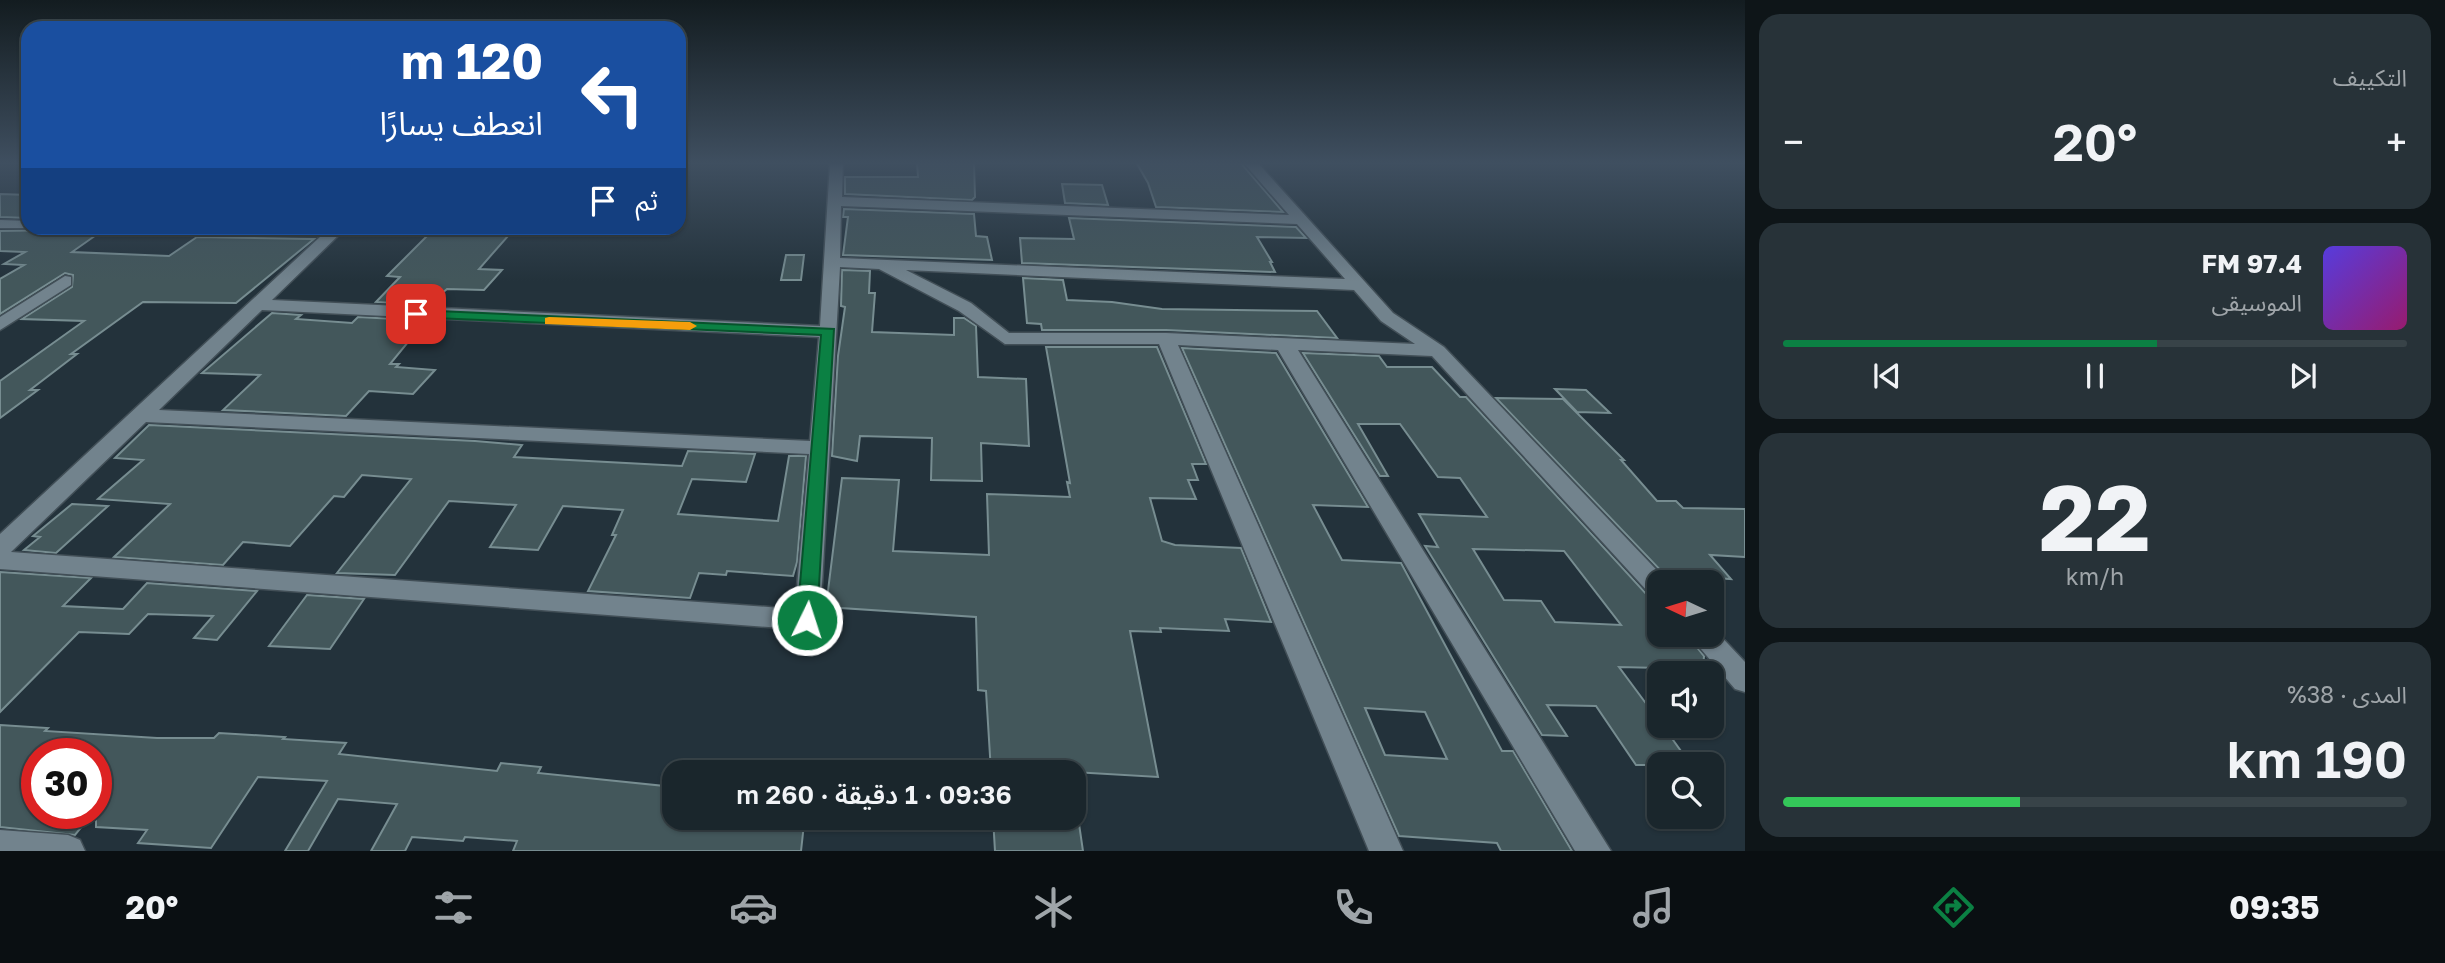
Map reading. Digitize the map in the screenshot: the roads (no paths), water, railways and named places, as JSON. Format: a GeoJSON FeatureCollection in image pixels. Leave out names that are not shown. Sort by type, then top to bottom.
{"type":"FeatureCollection","features":[{"type":"Feature","properties":{"kind":"street"},"geometry":{"type":"LineString","coordinates":[[0,560],[807,620],[818,448],[829,332],[833,202]]}},
{"type":"Feature","properties":{"kind":"street"},"geometry":{"type":"LineString","coordinates":[[851,202],[1302,220]]}},
{"type":"Feature","properties":{"kind":"street"},"geometry":{"type":"LineString","coordinates":[[1286,202],[1387,317],[1437,351],[1647,574]]}},
{"type":"Feature","properties":{"kind":"street"},"geometry":{"type":"LineString","coordinates":[[0,224],[21,225]]}},
{"type":"Feature","properties":{"kind":"street"},"geometry":{"type":"LineString","coordinates":[[0,548],[332,235]]}},
{"type":"Feature","properties":{"kind":"street"},"geometry":{"type":"LineString","coordinates":[[832,262],[1359,285]]}},
{"type":"Feature","properties":{"kind":"street"},"geometry":{"type":"LineString","coordinates":[[882,264],[965,307],[1006,338],[1166,338],[1437,351]]}},
{"type":"Feature","properties":{"kind":"street"},"geometry":{"type":"LineString","coordinates":[[0,326],[65,281]]}},
{"type":"Feature","properties":{"kind":"street"},"geometry":{"type":"LineString","coordinates":[[258,305],[829,332]]}},
{"type":"Feature","properties":{"kind":"street"},"geometry":{"type":"LineString","coordinates":[[1166,338],[1386,851]]}},
{"type":"Feature","properties":{"kind":"street"},"geometry":{"type":"LineString","coordinates":[[1285,345],[1472,656],[1594,851]]}},
{"type":"Feature","properties":{"kind":"street"},"geometry":{"type":"LineString","coordinates":[[138,415],[818,448]]}},
{"type":"Feature","properties":{"kind":"street"},"geometry":{"type":"LineString","coordinates":[[1715,648],[1745,681]]}},
{"type":"Feature","properties":{"kind":"street"},"geometry":{"type":"LineString","coordinates":[[0,846],[68,851]]}}]}
